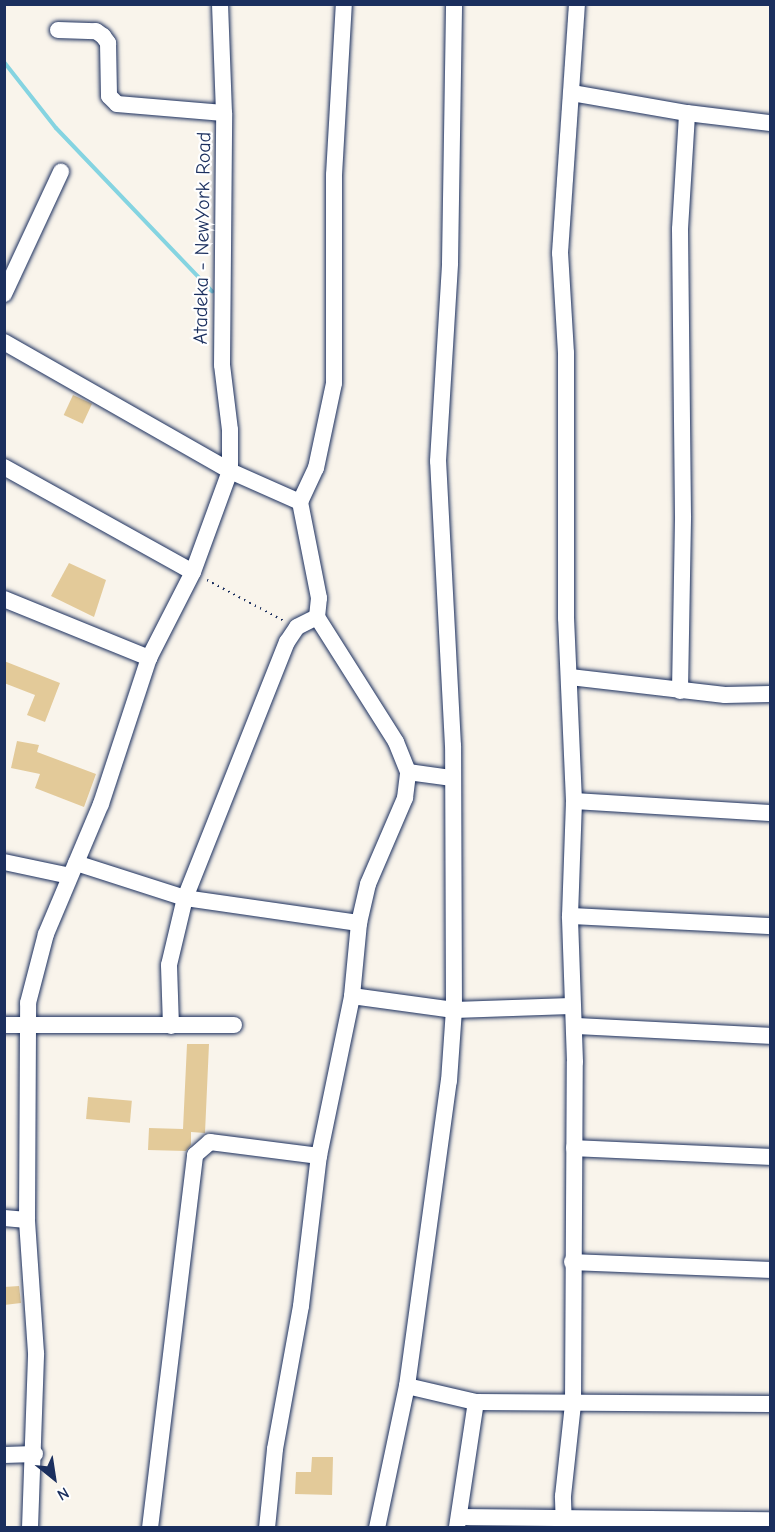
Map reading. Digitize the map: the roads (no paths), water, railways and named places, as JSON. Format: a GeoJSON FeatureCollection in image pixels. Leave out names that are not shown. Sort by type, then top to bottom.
{"type":"FeatureCollection","features":[{"type":"Feature","properties":{"kind":"street","name":"Atadeka - NewYork Road"},"geometry":{"type":"LineString","coordinates":[[220,4],[224,113],[222,365],[230,430],[230,471]]}},
{"type":"Feature","properties":{"kind":"street"},"geometry":{"type":"LineString","coordinates":[[267,1527],[275,1449],[301,1306],[319,1156],[352,996],[359,923],[368,884],[405,798],[408,772],[396,742],[317,617],[319,598],[300,502],[316,468],[334,383],[334,175],[344,4]]}},
{"type":"Feature","properties":{"kind":"street"},"geometry":{"type":"LineString","coordinates":[[377,1527],[407,1386],[449,1081],[454,1010],[451,778],[453,746],[438,461],[450,263],[454,4]]}},
{"type":"Feature","properties":{"kind":"street"},"geometry":{"type":"LineString","coordinates":[[564,1524],[573,1404],[575,1026],[571,1006],[570,916],[574,801],[566,353],[560,253],[577,4]]}},
{"type":"Feature","properties":{"kind":"street"},"geometry":{"type":"LineString","coordinates":[[58,30],[96,31],[103,36],[108,44],[109,96],[117,105],[224,113]]}},
{"type":"Feature","properties":{"kind":"street"},"geometry":{"type":"LineString","coordinates":[[572,93],[687,113],[771,123]]}},
{"type":"Feature","properties":{"kind":"street"},"geometry":{"type":"LineString","coordinates":[[680,691],[683,516],[680,229],[687,113]]}},
{"type":"Feature","properties":{"kind":"street"},"geometry":{"type":"LineString","coordinates":[[4,294],[61,172]]}},
{"type":"Feature","properties":{"kind":"street"},"geometry":{"type":"LineString","coordinates":[[4,342],[230,471],[300,502]]}},
{"type":"Feature","properties":{"kind":"street"},"geometry":{"type":"LineString","coordinates":[[4,467],[193,572]]}},
{"type":"Feature","properties":{"kind":"street"},"geometry":{"type":"LineString","coordinates":[[30,1527],[35,1454],[36,1353],[27,1220],[26,1022],[38,962],[73,869],[101,804],[149,658],[193,572],[230,471]]}},
{"type":"Feature","properties":{"kind":"street"},"geometry":{"type":"LineString","coordinates":[[4,599],[149,658]]}},
{"type":"Feature","properties":{"kind":"street"},"geometry":{"type":"LineString","coordinates":[[171,1026],[169,965],[185,898],[287,642],[297,627],[317,617]]}},
{"type":"Feature","properties":{"kind":"street"},"geometry":{"type":"LineString","coordinates":[[570,677],[680,691],[771,694]]}},
{"type":"Feature","properties":{"kind":"street"},"geometry":{"type":"LineString","coordinates":[[408,772],[451,778]]}},
{"type":"Feature","properties":{"kind":"street"},"geometry":{"type":"LineString","coordinates":[[574,801],[771,813]]}},
{"type":"Feature","properties":{"kind":"street"},"geometry":{"type":"LineString","coordinates":[[4,862],[73,869],[185,898],[359,923]]}},
{"type":"Feature","properties":{"kind":"street"},"geometry":{"type":"LineString","coordinates":[[570,916],[771,926]]}},
{"type":"Feature","properties":{"kind":"street"},"geometry":{"type":"LineString","coordinates":[[352,996],[454,1010],[571,1006]]}},
{"type":"Feature","properties":{"kind":"street"},"geometry":{"type":"LineString","coordinates":[[4,1025],[26,1022],[171,1026],[234,1025]]}},
{"type":"Feature","properties":{"kind":"street"},"geometry":{"type":"LineString","coordinates":[[575,1026],[771,1036]]}},
{"type":"Feature","properties":{"kind":"street"},"geometry":{"type":"LineString","coordinates":[[150,1527],[195,1155],[210,1142],[319,1156]]}},
{"type":"Feature","properties":{"kind":"street"},"geometry":{"type":"LineString","coordinates":[[574,1149],[771,1156]]}},
{"type":"Feature","properties":{"kind":"street"},"geometry":{"type":"LineString","coordinates":[[4,1218],[27,1220]]}},
{"type":"Feature","properties":{"kind":"street"},"geometry":{"type":"LineString","coordinates":[[572,1262],[771,1270]]}},
{"type":"Feature","properties":{"kind":"street"},"geometry":{"type":"LineString","coordinates":[[407,1386],[476,1402],[771,1404]]}},
{"type":"Feature","properties":{"kind":"street"},"geometry":{"type":"LineString","coordinates":[[476,1402],[458,1522],[682,1524],[771,1520]]}},
{"type":"Feature","properties":{"kind":"street"},"geometry":{"type":"LineString","coordinates":[[4,1455],[35,1454]]}},
{"type":"Feature","properties":{"kind":"waterway"},"geometry":{"type":"LineString","coordinates":[[4,62],[56,128],[212,291]]}}]}
